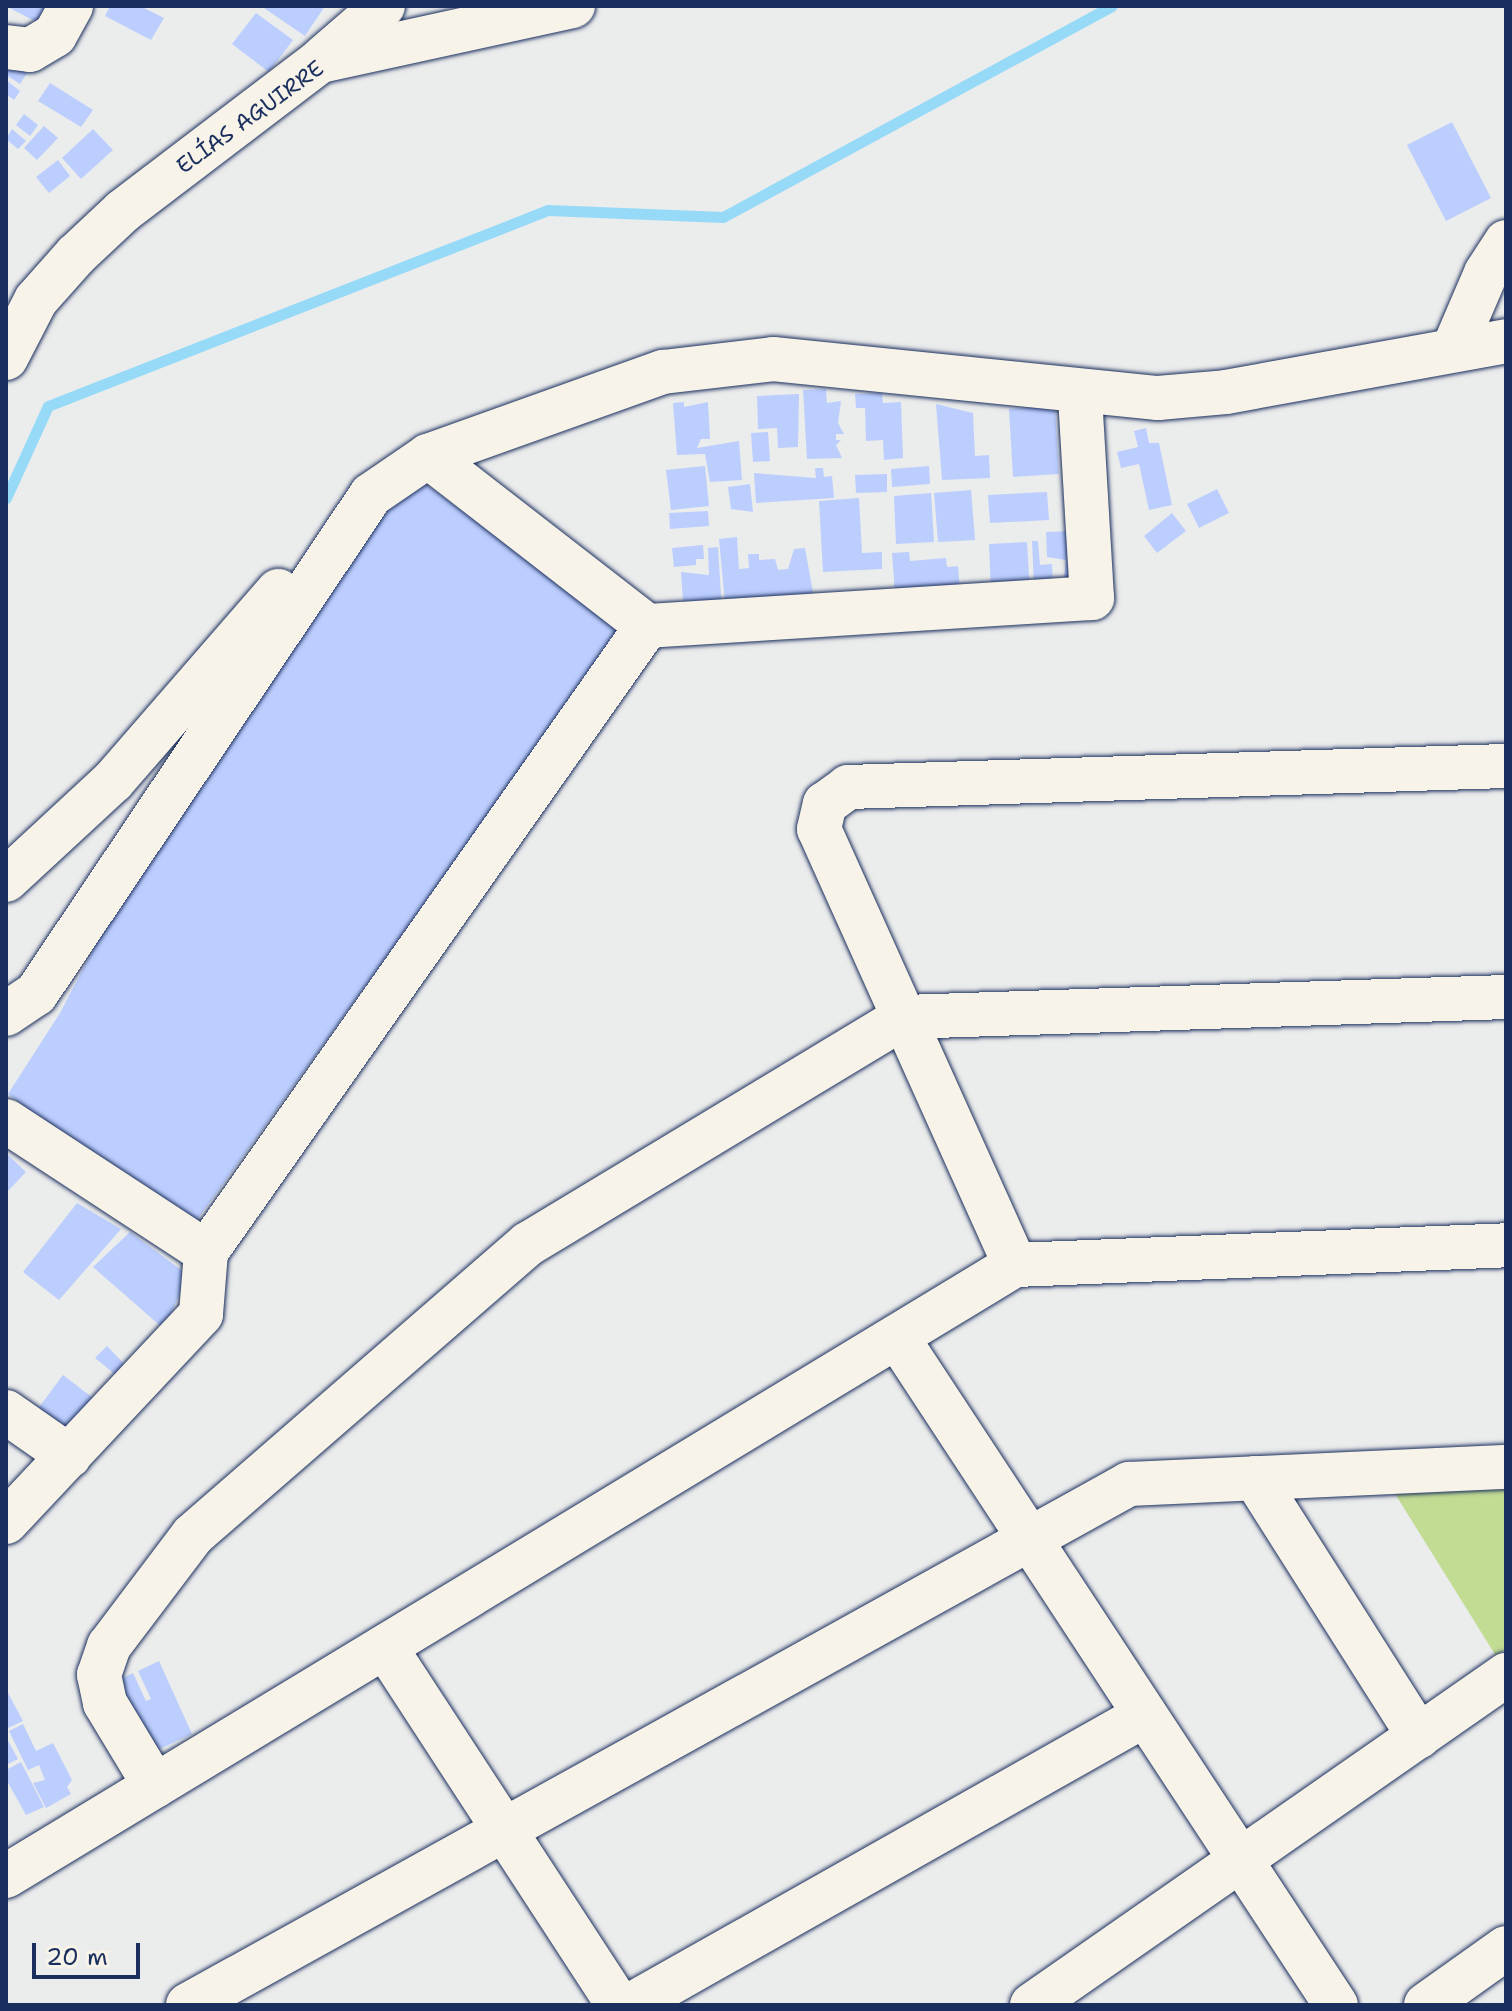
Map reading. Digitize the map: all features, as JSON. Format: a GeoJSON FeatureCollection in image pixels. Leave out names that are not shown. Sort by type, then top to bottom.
{"type":"FeatureCollection","features":[{"type":"Feature","properties":{"kind":"street"},"geometry":{"type":"LineString","coordinates":[[18,49],[55,35],[71,6]]}},
{"type":"Feature","properties":{"kind":"street"},"geometry":{"type":"LineString","coordinates":[[320,61],[383,6]]}},
{"type":"Feature","properties":{"kind":"street","name":"ELÍAS AGUIRRE"},"geometry":{"type":"LineString","coordinates":[[6,358],[36,300],[76,255],[123,211],[320,61],[505,13],[573,6]]}},
{"type":"Feature","properties":{"kind":"street"},"geometry":{"type":"LineString","coordinates":[[1453,350],[1486,273],[1506,242]]}},
{"type":"Feature","properties":{"kind":"street"},"geometry":{"type":"LineString","coordinates":[[6,880],[113,781],[339,522],[371,495],[428,456],[663,372],[773,359],[1080,394],[1158,398],[1226,392],[1506,341]]}},
{"type":"Feature","properties":{"kind":"street"},"geometry":{"type":"LineString","coordinates":[[428,456],[647,626],[1092,598],[1080,394]]}},
{"type":"Feature","properties":{"kind":"street"},"geometry":{"type":"LineString","coordinates":[[6,1014],[36,994],[371,495]]}},
{"type":"Feature","properties":{"kind":"street"},"geometry":{"type":"LineString","coordinates":[[6,1522],[201,1314],[206,1252],[647,626]]}},
{"type":"Feature","properties":{"kind":"street"},"geometry":{"type":"LineString","coordinates":[[1015,1265],[819,829],[825,804],[848,787],[1500,761]]}},
{"type":"Feature","properties":{"kind":"street"},"geometry":{"type":"LineString","coordinates":[[155,1786],[105,1703],[99,1675],[109,1646],[193,1535],[528,1244],[904,1017],[1506,997]]}},
{"type":"Feature","properties":{"kind":"street"},"geometry":{"type":"LineString","coordinates":[[6,1121],[206,1252]]}},
{"type":"Feature","properties":{"kind":"street"},"geometry":{"type":"LineString","coordinates":[[6,1876],[1015,1265],[1506,1245]]}},
{"type":"Feature","properties":{"kind":"street"},"geometry":{"type":"LineString","coordinates":[[897,1337],[1336,2005]]}},
{"type":"Feature","properties":{"kind":"street"},"geometry":{"type":"LineString","coordinates":[[6,1412],[69,1456]]}},
{"type":"Feature","properties":{"kind":"street"},"geometry":{"type":"LineString","coordinates":[[188,2005],[1129,1484],[1506,1467]]}},
{"type":"Feature","properties":{"kind":"street"},"geometry":{"type":"LineString","coordinates":[[1255,1478],[1419,1736]]}},
{"type":"Feature","properties":{"kind":"street"},"geometry":{"type":"LineString","coordinates":[[385,1647],[618,2005]]}},
{"type":"Feature","properties":{"kind":"street"},"geometry":{"type":"LineString","coordinates":[[1032,2005],[1506,1675]]}},
{"type":"Feature","properties":{"kind":"street"},"geometry":{"type":"LineString","coordinates":[[631,2005],[1145,1715]]}},
{"type":"Feature","properties":{"kind":"street"},"geometry":{"type":"LineString","coordinates":[[1426,2005],[1506,1948]]}},
{"type":"Feature","properties":{"kind":"green space"},"geometry":{"type":"Polygon","coordinates":[[[1506,1484],[1506,1649],[1496,1656],[1392,1489],[1506,1484]]]}},
{"type":"Feature","properties":{"kind":"building"},"geometry":{"type":"Polygon","coordinates":[[[6,6],[54,6],[44,26],[6,6]]]}},
{"type":"Feature","properties":{"kind":"building"},"geometry":{"type":"Polygon","coordinates":[[[110,6],[140,6],[164,18],[151,40],[105,16],[110,6]]]}},
{"type":"Feature","properties":{"kind":"building"},"geometry":{"type":"Polygon","coordinates":[[[261,6],[325,6],[305,36],[261,6]]]}},
{"type":"Feature","properties":{"kind":"building"},"geometry":{"type":"Polygon","coordinates":[[[256,13],[293,40],[269,72],[232,44],[256,13]]]}},
{"type":"Feature","properties":{"kind":"building"},"geometry":{"type":"Polygon","coordinates":[[[9,62],[27,73],[20,84],[6,75],[9,62]]]}},
{"type":"Feature","properties":{"kind":"building"},"geometry":{"type":"Polygon","coordinates":[[[6,80],[20,91],[14,100],[6,94],[6,80]]]}},
{"type":"Feature","properties":{"kind":"building"},"geometry":{"type":"Polygon","coordinates":[[[50,83],[93,110],[81,127],[38,101],[50,83]]]}},
{"type":"Feature","properties":{"kind":"building"},"geometry":{"type":"Polygon","coordinates":[[[24,114],[38,125],[30,136],[16,125],[24,114]]]}},
{"type":"Feature","properties":{"kind":"building"},"geometry":{"type":"Polygon","coordinates":[[[1452,122],[1491,198],[1446,221],[1407,145],[1452,122]]]}},
{"type":"Feature","properties":{"kind":"building"},"geometry":{"type":"Polygon","coordinates":[[[44,126],[58,138],[37,160],[24,148],[44,126]]]}},
{"type":"Feature","properties":{"kind":"building"},"geometry":{"type":"Polygon","coordinates":[[[12,129],[26,141],[18,149],[6,139],[12,129]]]}},
{"type":"Feature","properties":{"kind":"building"},"geometry":{"type":"Polygon","coordinates":[[[93,129],[113,150],[81,179],[62,158],[93,129]]]}},
{"type":"Feature","properties":{"kind":"building"},"geometry":{"type":"Polygon","coordinates":[[[58,160],[70,176],[49,193],[36,177],[58,160]]]}},
{"type":"Feature","properties":{"kind":"building"},"geometry":{"type":"Polygon","coordinates":[[[826,389],[827,403],[841,401],[838,423],[844,434],[836,434],[836,440],[841,440],[836,445],[842,458],[807,459],[803,390],[826,389]]]}},
{"type":"Feature","properties":{"kind":"building"},"geometry":{"type":"Polygon","coordinates":[[[882,393],[883,403],[901,402],[903,458],[884,460],[883,440],[866,441],[865,408],[856,408],[855,394],[882,393]]]}},
{"type":"Feature","properties":{"kind":"building"},"geometry":{"type":"Polygon","coordinates":[[[799,394],[798,447],[778,448],[777,428],[758,429],[757,396],[799,394]]]}},
{"type":"Feature","properties":{"kind":"building"},"geometry":{"type":"Polygon","coordinates":[[[684,402],[684,407],[708,402],[710,439],[701,439],[697,448],[739,441],[742,480],[710,482],[705,454],[677,455],[673,403],[684,402]]]}},
{"type":"Feature","properties":{"kind":"building"},"geometry":{"type":"Polygon","coordinates":[[[936,404],[973,413],[975,456],[989,455],[990,478],[942,480],[936,404]]]}},
{"type":"Feature","properties":{"kind":"building"},"geometry":{"type":"Polygon","coordinates":[[[1055,406],[1059,474],[1013,477],[1009,409],[1055,406]]]}},
{"type":"Feature","properties":{"kind":"building"},"geometry":{"type":"Polygon","coordinates":[[[1146,428],[1149,443],[1159,443],[1172,505],[1149,510],[1139,464],[1121,468],[1117,452],[1138,447],[1134,431],[1146,428]]]}},
{"type":"Feature","properties":{"kind":"building"},"geometry":{"type":"Polygon","coordinates":[[[768,432],[770,461],[753,462],[751,433],[768,432]]]}},
{"type":"Feature","properties":{"kind":"building"},"geometry":{"type":"Polygon","coordinates":[[[705,466],[709,506],[671,510],[666,470],[705,466]]]}},
{"type":"Feature","properties":{"kind":"building"},"geometry":{"type":"Polygon","coordinates":[[[929,466],[930,484],[892,487],[891,469],[929,466]]]}},
{"type":"Feature","properties":{"kind":"building"},"geometry":{"type":"Polygon","coordinates":[[[815,468],[823,468],[824,477],[832,476],[834,498],[756,503],[754,473],[816,478],[815,468]]]}},
{"type":"Feature","properties":{"kind":"building"},"geometry":{"type":"Polygon","coordinates":[[[887,474],[887,492],[856,493],[855,475],[887,474]]]}},
{"type":"Feature","properties":{"kind":"building"},"geometry":{"type":"Polygon","coordinates":[[[424,483],[623,628],[189,1231],[8,1094],[60,1013],[130,879],[382,507],[424,483]]]}},
{"type":"Feature","properties":{"kind":"building"},"geometry":{"type":"Polygon","coordinates":[[[750,484],[753,512],[731,509],[728,487],[750,484]]]}},
{"type":"Feature","properties":{"kind":"building"},"geometry":{"type":"Polygon","coordinates":[[[1217,489],[1229,513],[1199,528],[1187,504],[1217,489]]]}},
{"type":"Feature","properties":{"kind":"building"},"geometry":{"type":"Polygon","coordinates":[[[971,490],[975,540],[938,542],[934,493],[971,490]]]}},
{"type":"Feature","properties":{"kind":"building"},"geometry":{"type":"Polygon","coordinates":[[[1047,492],[1049,520],[990,523],[988,495],[1047,492]]]}},
{"type":"Feature","properties":{"kind":"building"},"geometry":{"type":"Polygon","coordinates":[[[931,493],[934,542],[896,544],[894,496],[931,493]]]}},
{"type":"Feature","properties":{"kind":"building"},"geometry":{"type":"Polygon","coordinates":[[[859,498],[862,553],[882,552],[882,569],[823,572],[819,501],[859,498]]]}},
{"type":"Feature","properties":{"kind":"building"},"geometry":{"type":"Polygon","coordinates":[[[708,511],[709,526],[670,529],[669,513],[708,511]]]}},
{"type":"Feature","properties":{"kind":"building"},"geometry":{"type":"Polygon","coordinates":[[[1172,513],[1186,531],[1157,553],[1144,536],[1172,513]]]}},
{"type":"Feature","properties":{"kind":"building"},"geometry":{"type":"Polygon","coordinates":[[[1073,531],[1075,578],[1064,577],[1066,560],[1047,557],[1046,532],[1073,531]]]}},
{"type":"Feature","properties":{"kind":"building"},"geometry":{"type":"Polygon","coordinates":[[[737,537],[739,569],[749,568],[748,554],[759,554],[759,560],[775,559],[778,570],[788,569],[794,549],[805,548],[816,609],[770,613],[768,595],[769,614],[726,614],[719,539],[737,537]]]}},
{"type":"Feature","properties":{"kind":"building"},"geometry":{"type":"Polygon","coordinates":[[[1032,541],[1038,541],[1040,565],[1052,564],[1053,586],[1034,587],[1032,541]]]}},
{"type":"Feature","properties":{"kind":"building"},"geometry":{"type":"Polygon","coordinates":[[[1027,542],[1030,591],[991,593],[989,544],[1027,542]]]}},
{"type":"Feature","properties":{"kind":"building"},"geometry":{"type":"Polygon","coordinates":[[[703,545],[704,559],[696,559],[696,565],[674,567],[672,548],[703,545]]]}},
{"type":"Feature","properties":{"kind":"building"},"geometry":{"type":"Polygon","coordinates":[[[718,547],[722,611],[684,615],[681,572],[709,575],[708,548],[718,547]]]}},
{"type":"Feature","properties":{"kind":"building"},"geometry":{"type":"Polygon","coordinates":[[[909,552],[910,561],[946,558],[947,567],[958,566],[960,590],[895,594],[892,553],[909,552]]]}},
{"type":"Feature","properties":{"kind":"building"},"geometry":{"type":"Polygon","coordinates":[[[6,1153],[26,1172],[6,1193],[6,1153]]]}},
{"type":"Feature","properties":{"kind":"building"},"geometry":{"type":"Polygon","coordinates":[[[77,1203],[121,1229],[59,1300],[23,1272],[77,1203]]]}},
{"type":"Feature","properties":{"kind":"building"},"geometry":{"type":"Polygon","coordinates":[[[130,1232],[188,1275],[164,1329],[93,1267],[130,1232]]]}},
{"type":"Feature","properties":{"kind":"building"},"geometry":{"type":"Polygon","coordinates":[[[107,1346],[128,1368],[117,1376],[95,1358],[107,1346]]]}},
{"type":"Feature","properties":{"kind":"building"},"geometry":{"type":"Polygon","coordinates":[[[63,1375],[93,1398],[65,1432],[37,1410],[63,1375]]]}},
{"type":"Feature","properties":{"kind":"building"},"geometry":{"type":"Polygon","coordinates":[[[159,1661],[192,1734],[151,1753],[117,1681],[133,1673],[146,1701],[151,1699],[138,1671],[159,1661]]]}},
{"type":"Feature","properties":{"kind":"building"},"geometry":{"type":"Polygon","coordinates":[[[8,1693],[23,1721],[6,1729],[6,1695],[8,1693]]]}},
{"type":"Feature","properties":{"kind":"building"},"geometry":{"type":"Polygon","coordinates":[[[23,1724],[36,1751],[53,1743],[72,1780],[67,1787],[71,1794],[46,1808],[33,1783],[45,1780],[39,1765],[28,1770],[9,1731],[23,1724]]]}},
{"type":"Feature","properties":{"kind":"building"},"geometry":{"type":"Polygon","coordinates":[[[6,1737],[18,1759],[6,1765],[6,1737]]]}},
{"type":"Feature","properties":{"kind":"building"},"geometry":{"type":"Polygon","coordinates":[[[21,1762],[44,1807],[26,1815],[6,1779],[6,1770],[21,1762]]]}},
{"type":"Feature","properties":{"kind":"waterway"},"geometry":{"type":"LineString","coordinates":[[6,498],[48,406],[548,210],[723,217],[1111,6]]}}]}
